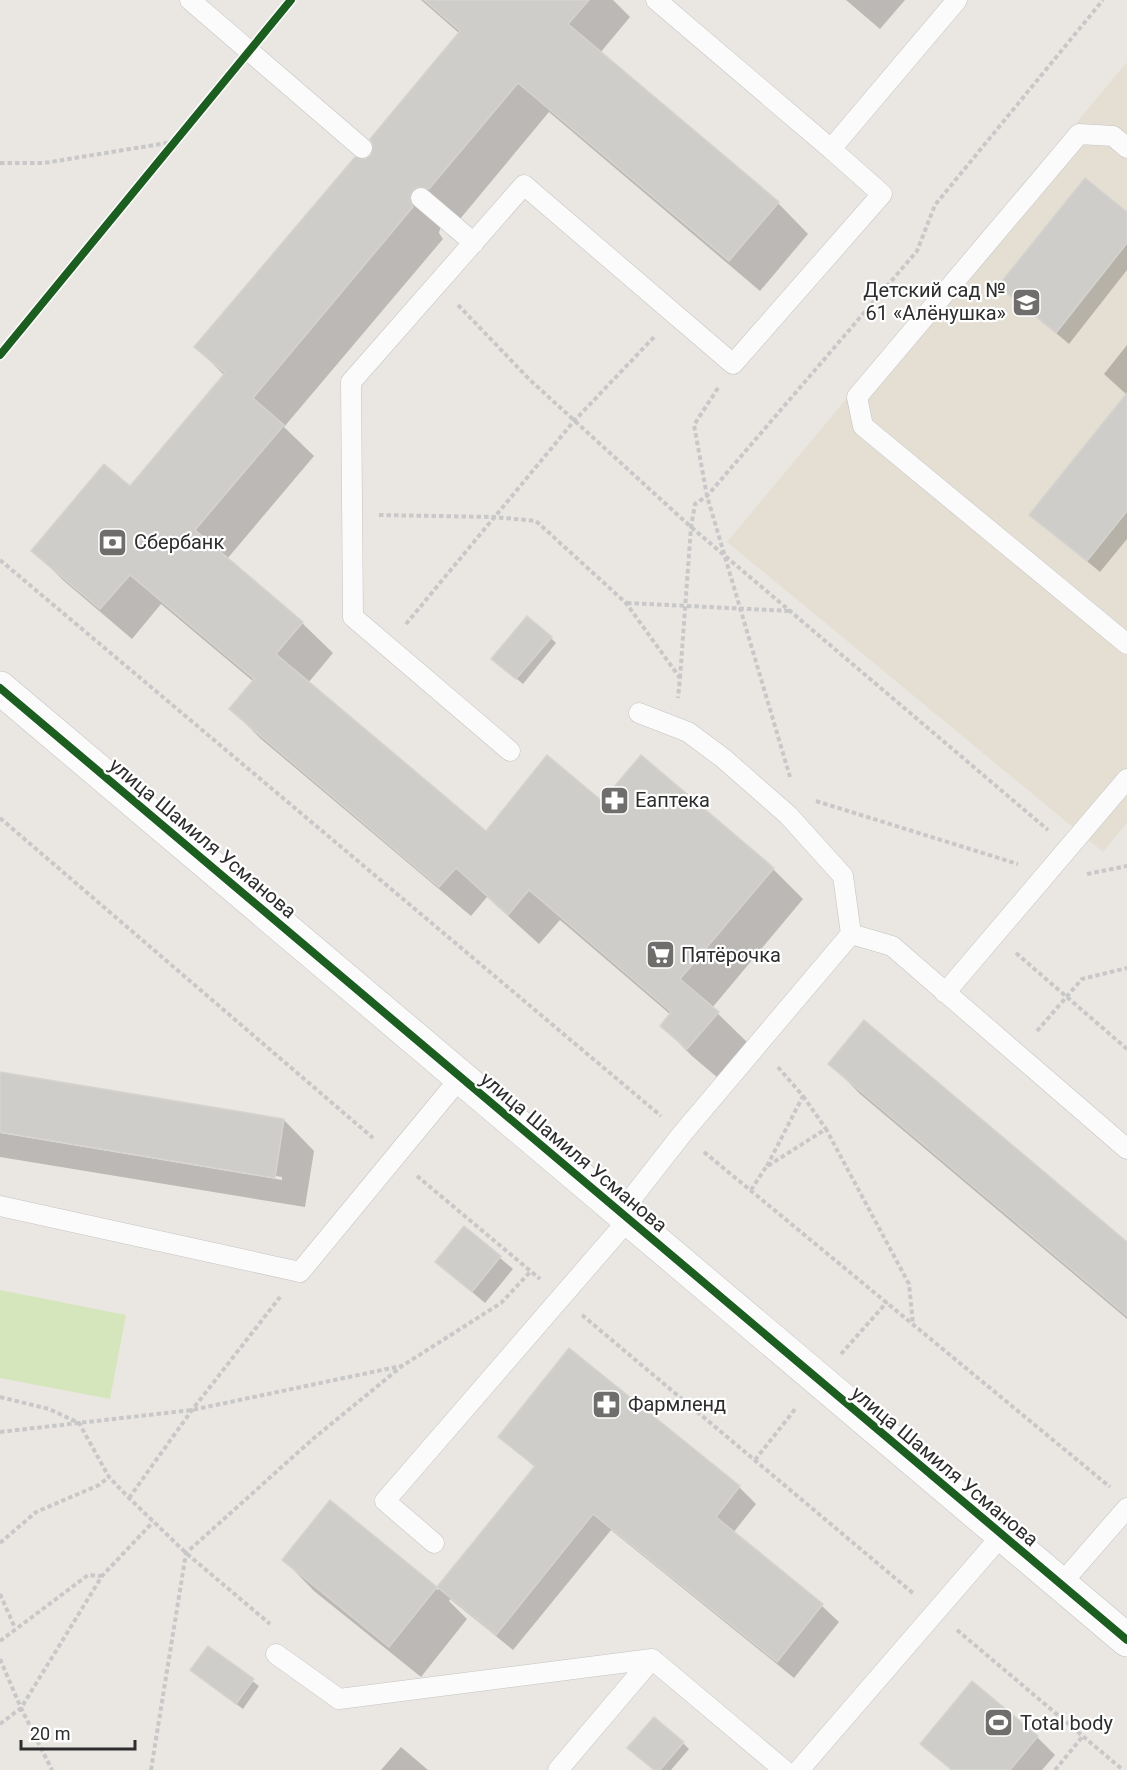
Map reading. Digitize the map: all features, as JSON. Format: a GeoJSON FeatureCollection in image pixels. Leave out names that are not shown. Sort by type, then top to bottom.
{"type":"FeatureCollection","features":[{"type":"Feature","properties":{"kind":"street","name":"улица Шамиля Усманова"},"geometry":{"type":"LineString","coordinates":[[0,688],[1127,1640]]}},
{"type":"Feature","properties":{"kind":"lane"},"geometry":{"type":"LineString","coordinates":[[190,0],[363,148]]}},
{"type":"Feature","properties":{"kind":"lane"},"geometry":{"type":"LineString","coordinates":[[510,751],[353,617],[351,381],[524,185],[733,364],[882,194],[656,0]]}},
{"type":"Feature","properties":{"kind":"lane"},"geometry":{"type":"LineString","coordinates":[[831,149],[957,0]]}},
{"type":"Feature","properties":{"kind":"lane"},"geometry":{"type":"LineString","coordinates":[[1127,148],[1113,136],[1079,134],[857,397],[862,426],[1127,644]]}},
{"type":"Feature","properties":{"kind":"lane"},"geometry":{"type":"LineString","coordinates":[[421,198],[474,243]]}},
{"type":"Feature","properties":{"kind":"lane"},"geometry":{"type":"LineString","coordinates":[[434,1543],[385,1501],[625,1216],[682,1134],[851,934],[843,876],[788,815],[723,758],[688,732],[639,713]]}},
{"type":"Feature","properties":{"kind":"lane"},"geometry":{"type":"LineString","coordinates":[[945,993],[1127,779]]}},
{"type":"Feature","properties":{"kind":"lane"},"geometry":{"type":"LineString","coordinates":[[851,934],[892,946],[1127,1149]]}},
{"type":"Feature","properties":{"kind":"lane"},"geometry":{"type":"LineString","coordinates":[[0,1206],[300,1272],[460,1078]]}},
{"type":"Feature","properties":{"kind":"lane"},"geometry":{"type":"LineString","coordinates":[[1060,1584],[1123,1501]]}},
{"type":"Feature","properties":{"kind":"lane"},"geometry":{"type":"LineString","coordinates":[[799,1770],[1002,1535]]}},
{"type":"Feature","properties":{"kind":"lane"},"geometry":{"type":"LineString","coordinates":[[276,1654],[339,1699],[652,1659],[784,1770]]}},
{"type":"Feature","properties":{"kind":"lane"},"geometry":{"type":"LineString","coordinates":[[558,1770],[652,1659]]}},
{"type":"Feature","properties":{"kind":"path"},"geometry":{"type":"LineString","coordinates":[[0,355],[291,0]]}},
{"type":"Feature","properties":{"kind":"path"},"geometry":{"type":"LineString","coordinates":[[675,728],[694,504],[707,496],[917,251],[935,205],[1103,0]]}},
{"type":"Feature","properties":{"kind":"path"},"geometry":{"type":"LineString","coordinates":[[0,163],[44,163],[174,142]]}},
{"type":"Feature","properties":{"kind":"path"},"geometry":{"type":"LineString","coordinates":[[438,284],[530,380],[691,527],[1069,848]]}},
{"type":"Feature","properties":{"kind":"path"},"geometry":{"type":"LineString","coordinates":[[387,646],[574,422],[676,315]]}},
{"type":"Feature","properties":{"kind":"path"},"geometry":{"type":"LineString","coordinates":[[733,364],[694,425],[707,496],[795,794],[788,815]]}},
{"type":"Feature","properties":{"kind":"path"},"geometry":{"type":"LineString","coordinates":[[352,514],[494,517],[536,521],[626,603],[680,678]]}},
{"type":"Feature","properties":{"kind":"path"},"geometry":{"type":"LineString","coordinates":[[0,560],[682,1134],[914,1324],[1123,1501]]}},
{"type":"Feature","properties":{"kind":"path"},"geometry":{"type":"LineString","coordinates":[[626,603],[790,611]]}},
{"type":"Feature","properties":{"kind":"path"},"geometry":{"type":"LineString","coordinates":[[795,794],[1048,873]]}},
{"type":"Feature","properties":{"kind":"path"},"geometry":{"type":"LineString","coordinates":[[1084,874],[1127,866]]}},
{"type":"Feature","properties":{"kind":"path"},"geometry":{"type":"LineString","coordinates":[[995,935],[1127,1049]]}},
{"type":"Feature","properties":{"kind":"path"},"geometry":{"type":"LineString","coordinates":[[1016,1054],[1082,979],[1127,968]]}},
{"type":"Feature","properties":{"kind":"path"},"geometry":{"type":"LineString","coordinates":[[758,1044],[803,1096],[826,1129],[909,1284],[914,1324]]}},
{"type":"Feature","properties":{"kind":"path"},"geometry":{"type":"LineString","coordinates":[[751,1190],[766,1167],[803,1096]]}},
{"type":"Feature","properties":{"kind":"path"},"geometry":{"type":"LineString","coordinates":[[766,1167],[826,1129]]}},
{"type":"Feature","properties":{"kind":"path"},"geometry":{"type":"LineString","coordinates":[[151,1770],[186,1553],[314,1438],[402,1366],[501,1303],[531,1271]]}},
{"type":"Feature","properties":{"kind":"path"},"geometry":{"type":"LineString","coordinates":[[129,1498],[192,1410],[300,1272]]}},
{"type":"Feature","properties":{"kind":"path"},"geometry":{"type":"LineString","coordinates":[[0,1432],[192,1410],[402,1366]]}},
{"type":"Feature","properties":{"kind":"path"},"geometry":{"type":"LineString","coordinates":[[0,1397],[50,1409],[79,1423],[108,1477],[186,1553],[272,1625],[276,1654]]}},
{"type":"Feature","properties":{"kind":"path"},"geometry":{"type":"LineString","coordinates":[[0,1543],[36,1512],[99,1485],[108,1477]]}},
{"type":"Feature","properties":{"kind":"path"},"geometry":{"type":"LineString","coordinates":[[0,1724],[21,1708],[102,1576],[153,1522]]}},
{"type":"Feature","properties":{"kind":"path"},"geometry":{"type":"LineString","coordinates":[[0,1641],[88,1575],[102,1576]]}},
{"type":"Feature","properties":{"kind":"path"},"geometry":{"type":"LineString","coordinates":[[0,1594],[15,1628]]}},
{"type":"Feature","properties":{"kind":"path"},"geometry":{"type":"LineString","coordinates":[[0,1659],[52,1770]]}},
{"type":"Feature","properties":{"kind":"path"},"geometry":{"type":"LineString","coordinates":[[1055,1770],[1083,1736]]}},
{"type":"Feature","properties":{"kind":"shaded area","name":"Детский сад № 61 «Алёнушка»"},"geometry":{"type":"Polygon","coordinates":[[[1127,62],[1127,823],[1103,852],[727,542],[1127,62]]]}},
{"type":"Feature","properties":{"kind":"green space"},"geometry":{"type":"Polygon","coordinates":[[[0,1290],[126,1315],[110,1399],[0,1378],[0,1290]]]}},
{"type":"Feature","properties":{"kind":"building"},"geometry":{"type":"Polygon","coordinates":[[[424,0],[589,0],[568,24],[779,202],[729,261],[518,83],[429,189],[418,187],[412,191],[410,201],[413,207],[253,398],[284,425],[195,530],[303,622],[276,654],[486,831],[547,755],[602,801],[641,755],[774,868],[680,979],[719,1012],[687,1049],[660,1026],[671,1012],[529,890],[508,915],[456,868],[439,887],[229,709],[254,679],[130,575],[100,609],[31,551],[104,464],[130,486],[225,373],[194,347],[355,157],[365,159],[371,155],[373,145],[370,139],[460,31],[424,0]]]}},
{"type":"Feature","properties":{"kind":"building"},"geometry":{"type":"Polygon","coordinates":[[[1085,178],[1127,212],[1127,243],[1056,333],[998,286],[1085,178]]]}},
{"type":"Feature","properties":{"kind":"building"},"geometry":{"type":"Polygon","coordinates":[[[1127,393],[1127,511],[1087,561],[1029,515],[1127,393]]]}},
{"type":"Feature","properties":{"kind":"building"},"geometry":{"type":"Polygon","coordinates":[[[527,616],[552,637],[516,679],[491,659],[527,616]]]}},
{"type":"Feature","properties":{"kind":"building"},"geometry":{"type":"Polygon","coordinates":[[[864,1020],[1127,1242],[1127,1316],[828,1064],[864,1020]]]}},
{"type":"Feature","properties":{"kind":"building"},"geometry":{"type":"Polygon","coordinates":[[[0,1072],[284,1119],[275,1178],[0,1132],[0,1072]]]}},
{"type":"Feature","properties":{"kind":"building"},"geometry":{"type":"Polygon","coordinates":[[[464,1226],[501,1256],[472,1292],[435,1262],[464,1226]]]}},
{"type":"Feature","properties":{"kind":"building"},"geometry":{"type":"Polygon","coordinates":[[[569,1348],[740,1486],[716,1517],[823,1604],[777,1662],[593,1514],[496,1635],[437,1587],[535,1466],[498,1437],[569,1348]]]}},
{"type":"Feature","properties":{"kind":"building"},"geometry":{"type":"Polygon","coordinates":[[[330,1500],[437,1587],[389,1647],[282,1560],[330,1500]]]}},
{"type":"Feature","properties":{"kind":"building"},"geometry":{"type":"Polygon","coordinates":[[[208,1646],[254,1679],[236,1704],[190,1670],[208,1646]]]}},
{"type":"Feature","properties":{"kind":"building"},"geometry":{"type":"Polygon","coordinates":[[[972,1681],[1038,1736],[1010,1770],[952,1770],[920,1744],[972,1681]]]}},
{"type":"Feature","properties":{"kind":"building"},"geometry":{"type":"Polygon","coordinates":[[[654,1717],[684,1742],[660,1770],[654,1770],[627,1748],[654,1717]]]}},
{"type":"Feature","properties":{"kind":"cycle path"},"geometry":{"type":"LineString","coordinates":[[0,355],[291,0]]}},
{"type":"Feature","properties":{"kind":"cycle path"},"geometry":{"type":"LineString","coordinates":[[0,688],[1127,1640]]}},
{"type":"Feature","properties":{"kind":"place","name":"Детский сад № 61 «Алёнушка»"},"geometry":{"type":"Point","coordinates":[1027,302]}},
{"type":"Feature","properties":{"kind":"place","name":"Сбербанк"},"geometry":{"type":"Point","coordinates":[113,542]}},
{"type":"Feature","properties":{"kind":"place","name":"Еаптека"},"geometry":{"type":"Point","coordinates":[614,800]}},
{"type":"Feature","properties":{"kind":"place","name":"Пятёрочка"},"geometry":{"type":"Point","coordinates":[660,955]}},
{"type":"Feature","properties":{"kind":"place","name":"Фармленд"},"geometry":{"type":"Point","coordinates":[607,1404]}},
{"type":"Feature","properties":{"kind":"place","name":"Total body"},"geometry":{"type":"Point","coordinates":[999,1723]}}]}
